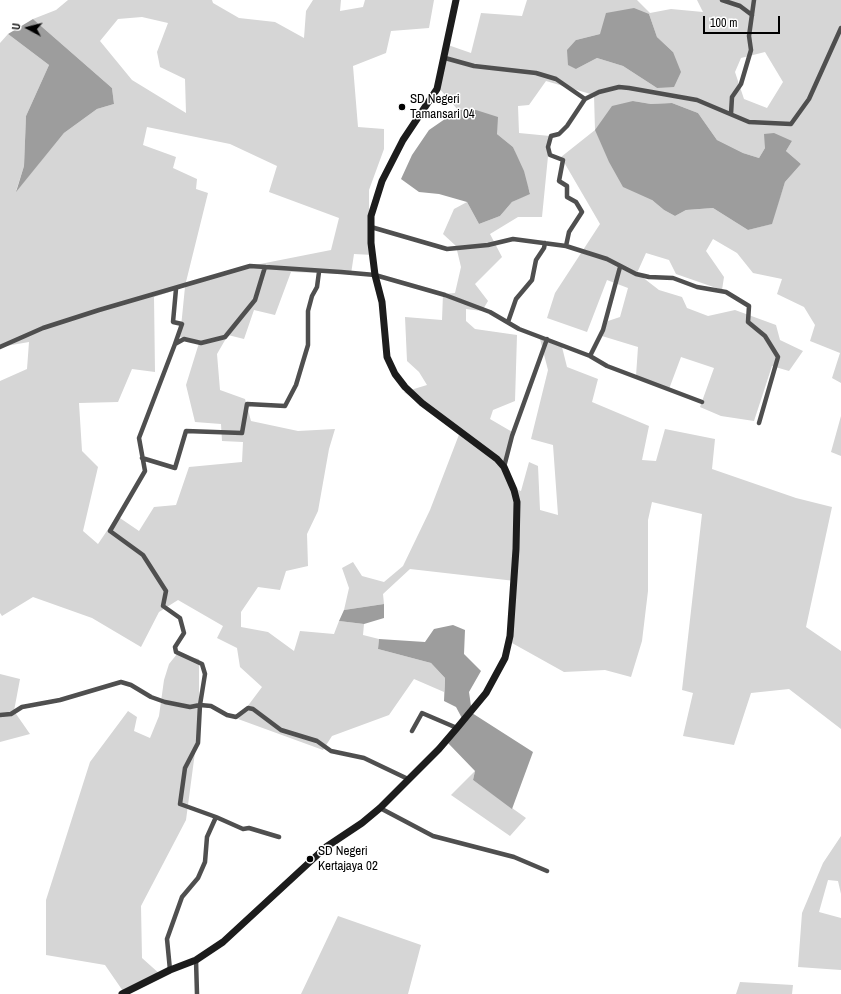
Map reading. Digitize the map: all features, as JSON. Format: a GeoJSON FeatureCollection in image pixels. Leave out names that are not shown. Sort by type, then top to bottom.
{"type":"FeatureCollection","features":[{"type":"Feature","properties":{"kind":"street"},"geometry":{"type":"LineString","coordinates":[[122,994],[170,970],[196,960],[223,942],[326,847],[362,823],[380,808],[439,749],[486,693],[499,671],[509,646],[516,550],[517,502],[514,490],[504,466],[489,452],[422,403],[394,374],[387,357],[382,302],[375,275],[370,243],[371,216],[382,181],[395,152],[437,89],[445,58],[456,0]]}},
{"type":"Feature","properties":{"kind":"street"},"geometry":{"type":"LineString","coordinates":[[722,0],[740,6],[752,15]]}},
{"type":"Feature","properties":{"kind":"street"},"geometry":{"type":"LineString","coordinates":[[731,114],[732,97],[741,84],[751,50],[749,36],[754,0]]}},
{"type":"Feature","properties":{"kind":"street"},"geometry":{"type":"LineString","coordinates":[[566,246],[569,232],[582,212],[576,202],[567,197],[567,186],[559,181],[563,160],[550,155],[548,147],[551,136],[559,134],[567,126],[585,99],[599,92],[619,87],[629,88],[697,100],[749,122],[791,124],[809,98],[841,28]]}},
{"type":"Feature","properties":{"kind":"street"},"geometry":{"type":"LineString","coordinates":[[445,58],[474,66],[536,73],[556,79],[585,99]]}},
{"type":"Feature","properties":{"kind":"street"},"geometry":{"type":"LineString","coordinates":[[371,227],[447,249],[488,245],[513,239],[566,246],[607,259],[620,267],[649,277],[673,278],[697,287],[726,292],[750,306],[748,322],[764,336],[778,357],[759,423]]}},
{"type":"Feature","properties":{"kind":"street"},"geometry":{"type":"LineString","coordinates":[[508,322],[516,299],[532,280],[536,260],[544,248],[545,243]]}},
{"type":"Feature","properties":{"kind":"street"},"geometry":{"type":"LineString","coordinates":[[0,347],[57,323],[250,266],[319,272],[341,272],[375,275],[445,295],[490,312],[519,329],[590,356],[607,366],[702,402]]}},
{"type":"Feature","properties":{"kind":"street"},"geometry":{"type":"LineString","coordinates":[[175,344],[184,339],[201,343],[225,337],[255,300],[265,267]]}},
{"type":"Feature","properties":{"kind":"street"},"geometry":{"type":"LineString","coordinates":[[590,356],[604,330],[620,267]]}},
{"type":"Feature","properties":{"kind":"street"},"geometry":{"type":"LineString","coordinates":[[142,458],[175,468],[186,431],[242,433],[247,404],[285,406],[296,385],[308,345],[308,311],[312,296],[317,287],[319,272]]}},
{"type":"Feature","properties":{"kind":"street"},"geometry":{"type":"LineString","coordinates":[[176,289],[173,322],[182,324],[139,438],[145,470],[110,531],[143,555],[166,591],[163,606],[180,618],[184,633],[175,647],[176,652],[202,664],[205,674],[200,705],[198,743],[185,768],[180,804],[243,829],[250,828],[279,837]]}},
{"type":"Feature","properties":{"kind":"street"},"geometry":{"type":"LineString","coordinates":[[504,466],[512,436],[547,339]]}},
{"type":"Feature","properties":{"kind":"street"},"geometry":{"type":"LineString","coordinates":[[0,715],[11,714],[22,707],[60,700],[72,695],[120,682],[131,685],[151,697],[165,702],[190,707],[200,705],[211,706],[227,715],[236,716],[248,708],[253,709],[281,730],[318,741],[331,751],[364,758],[408,779]]}},
{"type":"Feature","properties":{"kind":"street"},"geometry":{"type":"LineString","coordinates":[[412,732],[422,713],[457,728]]}},
{"type":"Feature","properties":{"kind":"street"},"geometry":{"type":"LineString","coordinates":[[380,808],[433,836],[514,857],[547,870]]}},
{"type":"Feature","properties":{"kind":"street"},"geometry":{"type":"LineString","coordinates":[[170,970],[167,939],[182,897],[198,878],[205,862],[207,837],[216,817]]}},
{"type":"Feature","properties":{"kind":"street"},"geometry":{"type":"LineString","coordinates":[[196,960],[197,994]]}},
{"type":"Feature","properties":{"kind":"shaded area"},"geometry":{"type":"Polygon","coordinates":[[[68,0],[212,0],[213,3],[239,18],[275,22],[304,38],[306,11],[313,0],[341,0],[340,11],[363,7],[365,0],[434,0],[429,28],[391,31],[386,53],[353,66],[358,127],[384,129],[384,149],[369,190],[369,227],[373,255],[354,254],[351,274],[291,272],[275,315],[254,310],[244,339],[228,335],[217,354],[220,390],[245,399],[251,421],[298,431],[335,429],[329,449],[318,511],[307,534],[308,566],[286,571],[280,590],[258,587],[241,612],[241,627],[268,632],[294,651],[300,631],[334,634],[339,621],[364,624],[363,635],[379,639],[378,649],[431,663],[445,678],[444,692],[414,679],[389,715],[332,736],[323,750],[238,719],[262,687],[240,667],[237,648],[217,638],[223,626],[178,600],[159,612],[141,647],[92,618],[33,597],[2,616],[0,613],[0,381],[27,369],[29,342],[0,347],[0,43],[8,34],[49,65],[26,116],[24,166],[16,191],[64,133],[97,109],[114,104],[112,88],[33,19],[56,10],[68,0]],[[142,17],[118,19],[100,41],[132,80],[186,113],[185,79],[160,67],[157,52],[168,23],[142,17]],[[147,127],[143,145],[176,157],[173,168],[197,179],[196,189],[208,193],[185,286],[250,266],[331,250],[339,218],[269,192],[277,166],[230,144],[147,127]],[[185,287],[154,297],[155,372],[132,369],[118,402],[79,403],[82,451],[98,467],[83,531],[98,544],[117,516],[139,531],[154,507],[176,505],[189,467],[242,462],[243,442],[222,441],[221,424],[195,422],[186,385],[199,343],[180,337],[185,287]]]}},
{"type":"Feature","properties":{"kind":"shaded area"},"geometry":{"type":"Polygon","coordinates":[[[527,0],[637,0],[650,13],[671,9],[703,12],[697,0],[841,0],[841,383],[832,378],[840,353],[810,341],[815,325],[804,307],[777,294],[782,279],[753,273],[737,253],[713,239],[706,251],[724,277],[722,290],[676,274],[669,260],[646,253],[637,273],[659,290],[682,297],[687,308],[708,316],[735,310],[776,325],[780,340],[803,351],[789,371],[772,366],[754,421],[721,416],[700,407],[714,368],[681,357],[669,389],[636,376],[638,347],[602,336],[608,321],[620,317],[628,288],[607,280],[587,332],[547,318],[555,293],[600,224],[561,157],[595,130],[594,95],[546,81],[529,105],[518,106],[519,133],[550,136],[542,217],[518,217],[490,234],[502,257],[475,284],[488,301],[482,311],[466,309],[466,321],[475,329],[517,335],[515,401],[493,410],[490,419],[514,433],[504,475],[510,487],[521,491],[529,462],[538,466],[540,510],[558,515],[553,445],[531,439],[548,370],[540,339],[562,347],[567,367],[598,379],[592,402],[649,426],[642,460],[656,461],[665,429],[715,439],[712,469],[796,498],[832,507],[806,627],[841,651],[841,729],[789,689],[751,693],[734,745],[683,736],[693,693],[682,690],[702,514],[652,502],[648,520],[648,591],[642,641],[631,677],[605,670],[564,672],[512,643],[515,581],[410,569],[383,594],[384,604],[344,610],[349,588],[342,568],[353,562],[362,576],[384,582],[403,566],[430,510],[460,432],[404,392],[427,385],[419,372],[407,361],[405,317],[442,320],[443,294],[455,293],[461,267],[456,246],[443,234],[454,209],[467,202],[479,224],[500,216],[512,202],[530,193],[513,147],[497,134],[476,110],[458,110],[438,87],[448,45],[471,53],[481,13],[522,16],[527,0]],[[649,14],[600,34],[576,40],[576,69],[597,58],[623,66],[657,88],[673,52],[657,37],[649,14]],[[765,52],[741,58],[735,72],[744,99],[767,108],[783,82],[765,52]],[[633,101],[652,200],[664,210],[675,216],[686,210],[713,208],[748,230],[771,224],[785,182],[801,164],[786,151],[792,141],[765,148],[759,158],[743,153],[717,140],[698,113],[672,103],[651,104],[633,101]]]}},
{"type":"Feature","properties":{"kind":"shaded area"},"geometry":{"type":"Polygon","coordinates":[[[634,8],[649,14],[657,37],[673,52],[681,72],[674,87],[657,88],[623,66],[597,58],[576,69],[568,65],[567,50],[576,40],[600,34],[606,13],[634,8]]]}},
{"type":"Feature","properties":{"kind":"shaded area"},"geometry":{"type":"Polygon","coordinates":[[[33,19],[112,88],[114,104],[97,109],[64,133],[16,192],[24,166],[26,116],[49,65],[8,34],[33,19]]]}},
{"type":"Feature","properties":{"kind":"shaded area"},"geometry":{"type":"Polygon","coordinates":[[[633,101],[651,104],[672,103],[698,113],[717,140],[743,153],[759,158],[765,148],[764,134],[774,133],[792,141],[786,151],[801,164],[785,182],[772,224],[748,230],[713,208],[686,210],[675,216],[664,210],[652,200],[623,187],[609,162],[595,130],[612,106],[633,101]]]}},
{"type":"Feature","properties":{"kind":"shaded area"},"geometry":{"type":"Polygon","coordinates":[[[458,110],[476,110],[498,117],[497,134],[513,147],[524,171],[530,194],[512,202],[500,216],[479,224],[467,202],[439,194],[419,192],[401,179],[412,155],[429,130],[458,110]]]}},
{"type":"Feature","properties":{"kind":"shaded area"},"geometry":{"type":"Polygon","coordinates":[[[841,416],[841,456],[831,452],[841,416]]]}},
{"type":"Feature","properties":{"kind":"shaded area"},"geometry":{"type":"Polygon","coordinates":[[[384,604],[384,618],[364,624],[339,621],[344,610],[384,604]]]}},
{"type":"Feature","properties":{"kind":"shaded area"},"geometry":{"type":"Polygon","coordinates":[[[453,625],[465,630],[464,654],[481,671],[469,692],[472,713],[533,752],[512,809],[473,780],[475,771],[448,743],[464,722],[456,707],[444,701],[445,678],[431,663],[378,649],[379,639],[425,642],[434,629],[453,625]]]}},
{"type":"Feature","properties":{"kind":"shaded area"},"geometry":{"type":"Polygon","coordinates":[[[177,654],[199,659],[199,722],[186,820],[141,906],[142,958],[161,975],[125,994],[105,965],[46,955],[46,900],[90,762],[128,711],[137,717],[134,731],[150,738],[159,716],[164,680],[169,664],[177,654]]]}},
{"type":"Feature","properties":{"kind":"shaded area"},"geometry":{"type":"Polygon","coordinates":[[[0,674],[20,679],[14,711],[30,734],[0,742],[0,674]]]}},
{"type":"Feature","properties":{"kind":"shaded area"},"geometry":{"type":"Polygon","coordinates":[[[475,771],[473,780],[526,818],[510,836],[451,795],[475,771]]]}},
{"type":"Feature","properties":{"kind":"shaded area"},"geometry":{"type":"Polygon","coordinates":[[[841,836],[841,894],[838,881],[828,880],[819,912],[841,918],[841,970],[798,967],[802,913],[823,863],[841,836]]]}},
{"type":"Feature","properties":{"kind":"shaded area"},"geometry":{"type":"Polygon","coordinates":[[[338,916],[421,945],[408,994],[301,994],[338,916]]]}},
{"type":"Feature","properties":{"kind":"shaded area"},"geometry":{"type":"Polygon","coordinates":[[[740,982],[793,985],[792,994],[736,994],[740,982]]]}},
{"type":"Feature","properties":{"kind":"place","name":"SD Negeri Tamansari 04"},"geometry":{"type":"Point","coordinates":[402,107]}},
{"type":"Feature","properties":{"kind":"place","name":"SD Negeri Kertajaya 02"},"geometry":{"type":"Point","coordinates":[310,859]}}]}
